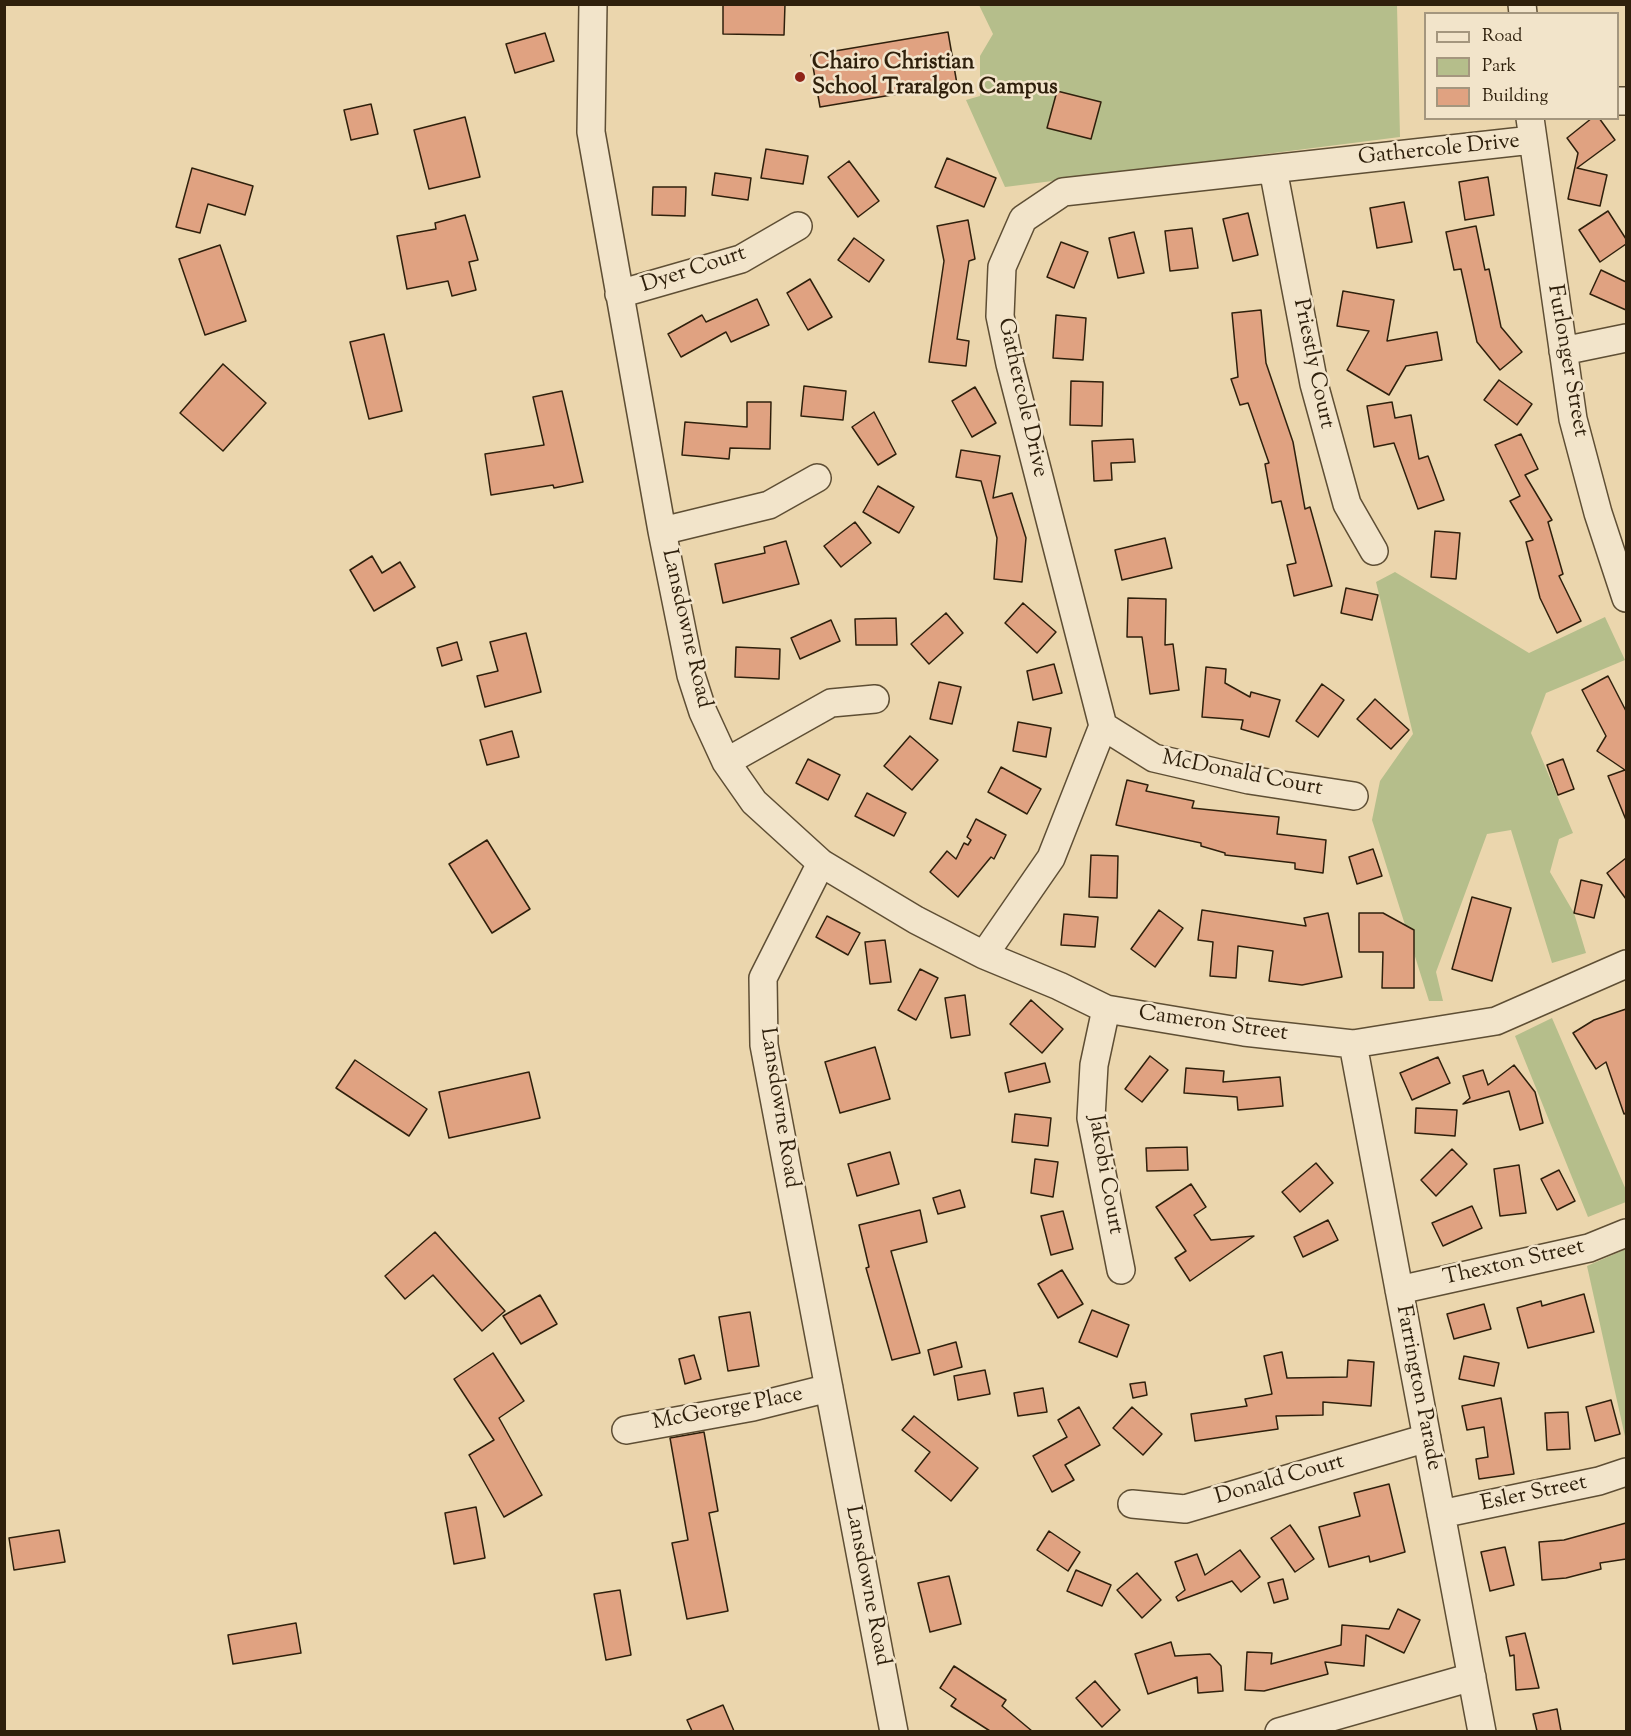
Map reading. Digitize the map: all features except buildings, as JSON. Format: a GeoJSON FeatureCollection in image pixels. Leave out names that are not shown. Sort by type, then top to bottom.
{"type":"FeatureCollection","features":[{"type":"Feature","properties":{"kind":"street","name":"Lansdowne Road"},"geometry":{"type":"LineString","coordinates":[[593,4],[591,132],[662,531],[692,675],[703,711],[726,762],[754,802],[821,863],[763,978],[764,1045],[894,1731]]}},
{"type":"Feature","properties":{"kind":"street","name":"Gathercole Drive"},"geometry":{"type":"LineString","coordinates":[[1103,726],[1010,364],[1000,316],[1002,267],[1023,219],[1063,192],[1273,169],[1531,129]]}},
{"type":"Feature","properties":{"kind":"street","name":"Furlonger Street"},"geometry":{"type":"LineString","coordinates":[[1531,129],[1573,419],[1625,592]]}},
{"type":"Feature","properties":{"kind":"street","name":"Priestly Court"},"geometry":{"type":"LineString","coordinates":[[1273,169],[1314,384],[1347,504],[1374,551]]}},
{"type":"Feature","properties":{"kind":"street","name":"Dyer Court"},"geometry":{"type":"LineString","coordinates":[[619,294],[741,259],[798,226]]}},
{"type":"Feature","properties":{"kind":"street"},"geometry":{"type":"LineString","coordinates":[[1563,351],[1626,338]]}},
{"type":"Feature","properties":{"kind":"street"},"geometry":{"type":"LineString","coordinates":[[662,531],[769,505],[817,478]]}},
{"type":"Feature","properties":{"kind":"street"},"geometry":{"type":"LineString","coordinates":[[726,762],[831,703],[875,699]]}},
{"type":"Feature","properties":{"kind":"street"},"geometry":{"type":"LineString","coordinates":[[984,955],[1051,858],[1103,726]]}},
{"type":"Feature","properties":{"kind":"street","name":"McDonald Court"},"geometry":{"type":"LineString","coordinates":[[1103,726],[1154,758],[1249,780],[1354,796]]}},
{"type":"Feature","properties":{"kind":"street","name":"Cameron Street"},"geometry":{"type":"LineString","coordinates":[[821,863],[916,920],[984,955],[1106,1009],[1244,1032],[1353,1044],[1496,1021],[1626,964]]}},
{"type":"Feature","properties":{"kind":"street","name":"Jakobi Court"},"geometry":{"type":"LineString","coordinates":[[1106,1009],[1094,1065],[1091,1118],[1121,1270]]}},
{"type":"Feature","properties":{"kind":"street","name":"Farrington Parade"},"geometry":{"type":"LineString","coordinates":[[1353,1044],[1482,1731]]}},
{"type":"Feature","properties":{"kind":"street","name":"Thexton Street"},"geometry":{"type":"LineString","coordinates":[[1399,1290],[1589,1248],[1626,1233]]}},
{"type":"Feature","properties":{"kind":"street","name":"McGeorge Place"},"geometry":{"type":"LineString","coordinates":[[626,1430],[753,1407],[829,1388]]}},
{"type":"Feature","properties":{"kind":"street","name":"Donald Court"},"geometry":{"type":"LineString","coordinates":[[1132,1504],[1185,1509],[1427,1438]]}},
{"type":"Feature","properties":{"kind":"street","name":"Esler Street"},"geometry":{"type":"LineString","coordinates":[[1441,1514],[1599,1481],[1626,1472]]}},
{"type":"Feature","properties":{"kind":"street"},"geometry":{"type":"LineString","coordinates":[[1279,1731],[1472,1677]]}},
{"type":"Feature","properties":{"kind":"green space"},"geometry":{"type":"Polygon","coordinates":[[[979,5],[1397,5],[1400,137],[1005,187],[966,100],[980,96],[980,56],[993,34],[979,5]]]}},
{"type":"Feature","properties":{"kind":"green space"},"geometry":{"type":"Polygon","coordinates":[[[1395,572],[1529,653],[1605,617],[1625,660],[1546,693],[1531,733],[1573,833],[1559,839],[1550,872],[1574,913],[1586,953],[1552,963],[1511,830],[1487,834],[1436,972],[1443,1001],[1429,1001],[1372,820],[1380,781],[1413,734],[1376,582],[1395,572]]]}},
{"type":"Feature","properties":{"kind":"green space"},"geometry":{"type":"Polygon","coordinates":[[[1552,1018],[1626,1190],[1626,1202],[1588,1217],[1515,1036],[1552,1018]]]}},
{"type":"Feature","properties":{"kind":"green space"},"geometry":{"type":"Polygon","coordinates":[[[1626,1249],[1626,1441],[1587,1266],[1626,1249]]]}},
{"type":"Feature","properties":{"kind":"place","name":"Chairo Christian School Traralgon Campus"},"geometry":{"type":"Point","coordinates":[800,77]}}]}
